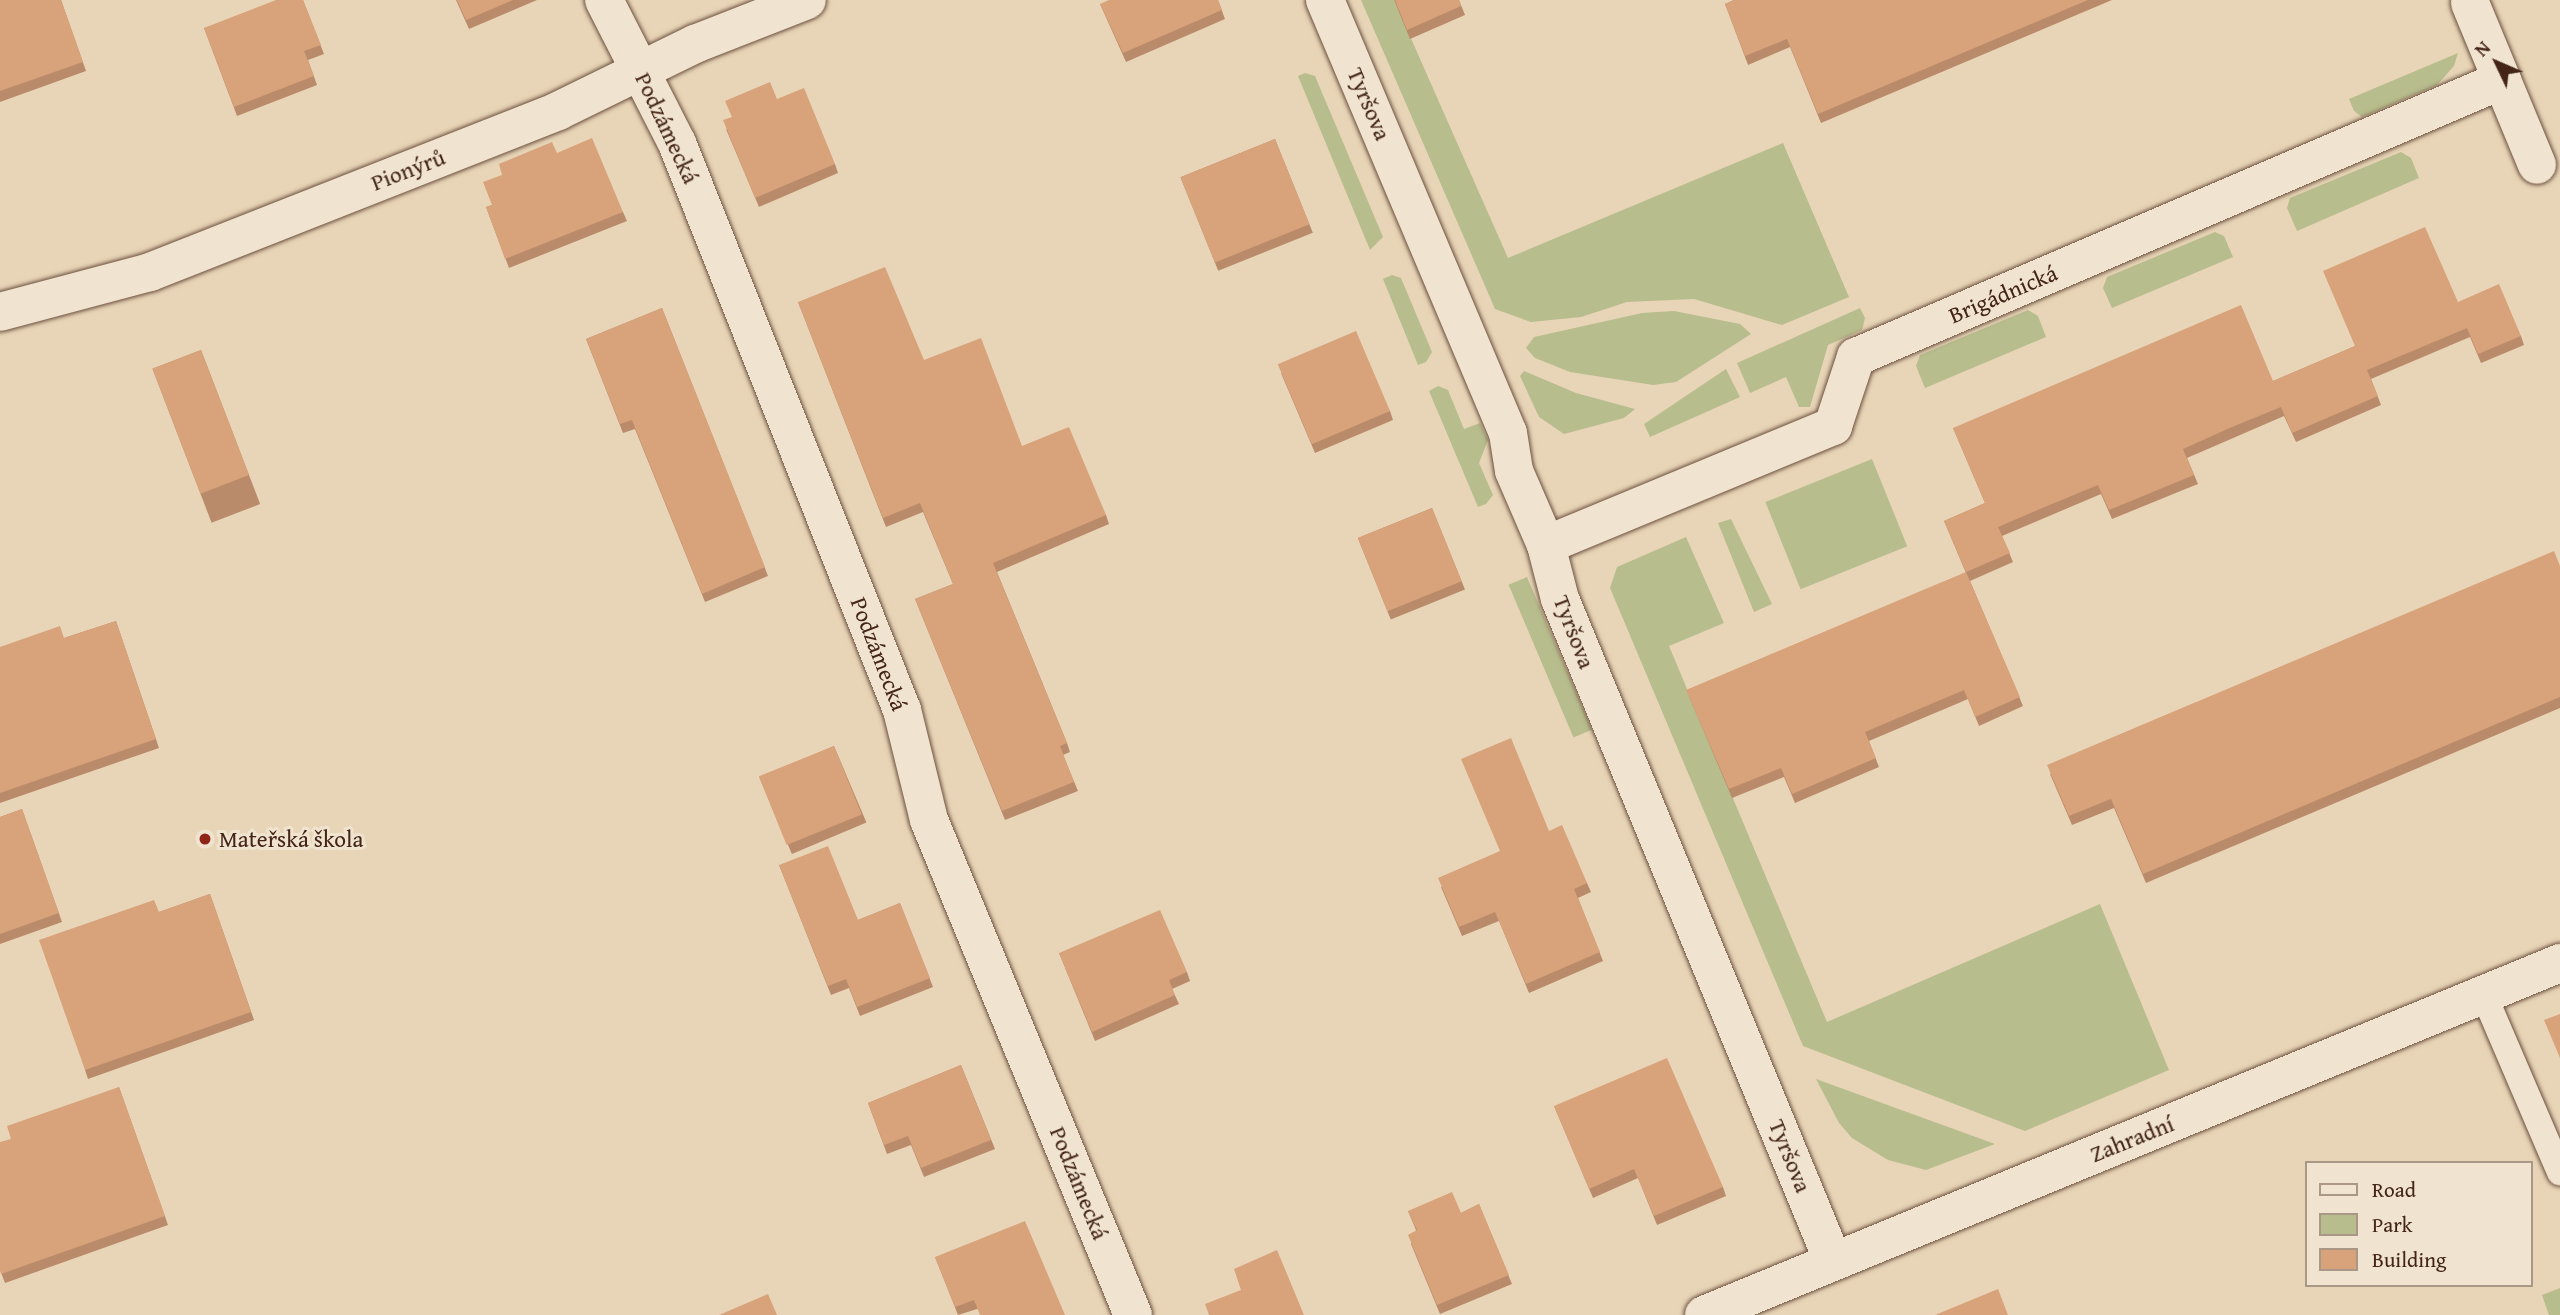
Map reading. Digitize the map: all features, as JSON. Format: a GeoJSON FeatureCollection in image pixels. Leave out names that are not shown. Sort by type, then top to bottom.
{"type":"FeatureCollection","features":[{"type":"Feature","properties":{"kind":"street","name":"Podzámecká"},"geometry":{"type":"LineString","coordinates":[[604,0],[677,142],[902,710],[929,820],[1133,1315]]}},
{"type":"Feature","properties":{"kind":"street","name":"Pionýrů"},"geometry":{"type":"LineString","coordinates":[[0,312],[150,272],[558,111],[640,69],[807,0]]}},
{"type":"Feature","properties":{"kind":"street","name":"Tyršova"},"geometry":{"type":"LineString","coordinates":[[1325,0],[1508,433],[1514,471],[1546,545],[1560,599],[1833,1261]]}},
{"type":"Feature","properties":{"kind":"street"},"geometry":{"type":"LineString","coordinates":[[2470,3],[2537,165]]}},
{"type":"Feature","properties":{"kind":"street","name":"Brigádnická"},"geometry":{"type":"LineString","coordinates":[[1546,545],[1833,426],[1856,357],[2502,80]]}},
{"type":"Feature","properties":{"kind":"street","name":"Zahradní"},"geometry":{"type":"LineString","coordinates":[[1704,1315],[2560,963]]}},
{"type":"Feature","properties":{"kind":"lane"},"geometry":{"type":"LineString","coordinates":[[2484,995],[2560,1172]]}},
{"type":"Feature","properties":{"kind":"green space"},"geometry":{"type":"Polygon","coordinates":[[[1361,0],[1394,0],[1508,258],[1783,143],[1849,297],[1782,325],[1694,299],[1627,302],[1581,317],[1531,322],[1495,309],[1361,0]]]}},
{"type":"Feature","properties":{"kind":"green space"},"geometry":{"type":"Polygon","coordinates":[[[2458,53],[2454,66],[2437,85],[2362,117],[2354,111],[2349,99],[2458,53]]]}},
{"type":"Feature","properties":{"kind":"green space"},"geometry":{"type":"Polygon","coordinates":[[[1305,73],[1315,76],[1383,237],[1370,250],[1298,76],[1305,73]]]}},
{"type":"Feature","properties":{"kind":"green space"},"geometry":{"type":"Polygon","coordinates":[[[2401,152],[2411,158],[2419,178],[2297,231],[2287,208],[2290,198],[2401,152]]]}},
{"type":"Feature","properties":{"kind":"green space"},"geometry":{"type":"Polygon","coordinates":[[[2215,232],[2224,236],[2233,257],[2112,308],[2103,288],[2107,277],[2215,232]]]}},
{"type":"Feature","properties":{"kind":"green space"},"geometry":{"type":"Polygon","coordinates":[[[1392,275],[1401,278],[1432,352],[1426,362],[1418,365],[1383,279],[1392,275]]]}},
{"type":"Feature","properties":{"kind":"green space"},"geometry":{"type":"Polygon","coordinates":[[[1860,308],[1865,318],[1862,330],[1828,345],[1810,407],[1799,407],[1786,377],[1750,393],[1737,363],[1860,308]]]}},
{"type":"Feature","properties":{"kind":"green space"},"geometry":{"type":"Polygon","coordinates":[[[2028,310],[2038,316],[2046,337],[1925,388],[1916,366],[1920,355],[2028,310]]]}},
{"type":"Feature","properties":{"kind":"green space"},"geometry":{"type":"Polygon","coordinates":[[[1674,311],[1740,324],[1751,334],[1676,382],[1653,385],[1570,372],[1535,358],[1526,348],[1534,337],[1642,313],[1674,311]]]}},
{"type":"Feature","properties":{"kind":"green space"},"geometry":{"type":"Polygon","coordinates":[[[1726,369],[1740,397],[1650,437],[1644,424],[1726,369]]]}},
{"type":"Feature","properties":{"kind":"green space"},"geometry":{"type":"Polygon","coordinates":[[[1524,371],[1576,393],[1635,409],[1624,418],[1564,434],[1539,417],[1520,376],[1524,371]]]}},
{"type":"Feature","properties":{"kind":"green space"},"geometry":{"type":"Polygon","coordinates":[[[1438,386],[1448,390],[1464,429],[1480,423],[1488,440],[1479,463],[1493,495],[1486,504],[1478,507],[1429,391],[1438,386]]]}},
{"type":"Feature","properties":{"kind":"green space"},"geometry":{"type":"Polygon","coordinates":[[[1872,459],[1907,546],[1801,589],[1765,502],[1872,459]]]}},
{"type":"Feature","properties":{"kind":"green space"},"geometry":{"type":"Polygon","coordinates":[[[1731,519],[1772,604],[1754,612],[1718,523],[1731,519]]]}},
{"type":"Feature","properties":{"kind":"green space"},"geometry":{"type":"Polygon","coordinates":[[[1686,537],[1724,623],[1669,646],[1827,1022],[2100,904],[2169,1070],[2025,1131],[1803,1046],[1610,588],[1617,567],[1686,537]]]}},
{"type":"Feature","properties":{"kind":"green space"},"geometry":{"type":"Polygon","coordinates":[[[1527,577],[1592,730],[1573,738],[1509,585],[1527,577]]]}},
{"type":"Feature","properties":{"kind":"green space"},"geometry":{"type":"Polygon","coordinates":[[[1816,1079],[1995,1144],[1926,1170],[1888,1160],[1852,1138],[1839,1123],[1816,1079]]]}},
{"type":"Feature","properties":{"kind":"green space"},"geometry":{"type":"Polygon","coordinates":[[[2560,1288],[2560,1315],[2549,1315],[2542,1295],[2560,1288]]]}},
{"type":"Feature","properties":{"kind":"building"},"geometry":{"type":"Polygon","coordinates":[[[0,0],[61,0],[83,62],[0,91],[0,0]]]}},
{"type":"Feature","properties":{"kind":"building"},"geometry":{"type":"Polygon","coordinates":[[[276,0],[303,0],[321,45],[304,51],[314,76],[234,107],[204,28],[276,0]]]}},
{"type":"Feature","properties":{"kind":"building"},"geometry":{"type":"Polygon","coordinates":[[[457,0],[513,0],[466,20],[457,0]]]}},
{"type":"Feature","properties":{"kind":"building"},"geometry":{"type":"Polygon","coordinates":[[[1109,0],[1218,0],[1222,10],[1123,53],[1100,4],[1109,0]]]}},
{"type":"Feature","properties":{"kind":"building"},"geometry":{"type":"Polygon","coordinates":[[[1395,0],[1459,0],[1461,6],[1407,30],[1395,0]]]}},
{"type":"Feature","properties":{"kind":"building"},"geometry":{"type":"Polygon","coordinates":[[[1734,0],[2088,0],[1818,114],[1787,39],[1745,56],[1725,4],[1734,0]]]}},
{"type":"Feature","properties":{"kind":"building"},"geometry":{"type":"Polygon","coordinates":[[[770,82],[777,99],[804,88],[835,164],[755,198],[723,120],[732,117],[725,101],[770,82]]]}},
{"type":"Feature","properties":{"kind":"building"},"geometry":{"type":"Polygon","coordinates":[[[592,138],[623,212],[505,259],[486,207],[492,205],[483,182],[502,175],[499,164],[552,142],[557,153],[592,138]]]}},
{"type":"Feature","properties":{"kind":"building"},"geometry":{"type":"Polygon","coordinates":[[[1275,139],[1309,224],[1215,263],[1180,177],[1275,139]]]}},
{"type":"Feature","properties":{"kind":"building"},"geometry":{"type":"Polygon","coordinates":[[[2425,227],[2458,302],[2499,284],[2521,336],[2478,354],[2467,328],[2367,370],[2378,396],[2292,433],[2281,407],[2232,427],[2183,449],[2194,475],[2109,510],[2098,485],[1998,527],[2010,553],[1966,572],[1944,521],[1985,503],[1953,428],[2241,305],[2273,381],[2355,346],[2323,271],[2425,227]]]}},
{"type":"Feature","properties":{"kind":"building"},"geometry":{"type":"Polygon","coordinates":[[[885,267],[924,360],[981,338],[1022,446],[1069,427],[1106,515],[993,563],[1067,743],[1060,746],[1074,782],[1002,811],[915,599],[953,584],[920,503],[883,518],[798,302],[885,267]]]}},
{"type":"Feature","properties":{"kind":"building"},"geometry":{"type":"Polygon","coordinates":[[[662,308],[765,567],[702,594],[632,420],[620,424],[586,339],[662,308]]]}},
{"type":"Feature","properties":{"kind":"building"},"geometry":{"type":"Polygon","coordinates":[[[1356,331],[1390,411],[1312,444],[1278,364],[1356,331]]]}},
{"type":"Feature","properties":{"kind":"building"},"geometry":{"type":"Polygon","coordinates":[[[201,350],[249,475],[200,494],[152,369],[201,350]]]}},
{"type":"Feature","properties":{"kind":"building"},"geometry":{"type":"Polygon","coordinates":[[[1432,508],[1462,581],[1387,611],[1358,538],[1432,508]]]}},
{"type":"Feature","properties":{"kind":"building"},"geometry":{"type":"Polygon","coordinates":[[[2554,551],[2560,566],[2560,697],[2143,874],[2111,799],[2069,816],[2047,765],[2554,551]]]}},
{"type":"Feature","properties":{"kind":"building"},"geometry":{"type":"Polygon","coordinates":[[[1966,572],[2020,697],[1975,717],[1964,690],[1865,732],[1876,758],[1792,794],[1781,768],[1729,789],[1686,690],[1966,572]]]}},
{"type":"Feature","properties":{"kind":"building"},"geometry":{"type":"Polygon","coordinates":[[[116,621],[156,739],[0,793],[0,647],[60,626],[64,638],[116,621]]]}},
{"type":"Feature","properties":{"kind":"building"},"geometry":{"type":"Polygon","coordinates":[[[1511,738],[1549,831],[1562,825],[1587,883],[1574,889],[1600,952],[1526,984],[1495,912],[1459,927],[1438,878],[1500,851],[1461,759],[1511,738]]]}},
{"type":"Feature","properties":{"kind":"building"},"geometry":{"type":"Polygon","coordinates":[[[834,746],[862,815],[787,845],[759,776],[834,746]]]}},
{"type":"Feature","properties":{"kind":"building"},"geometry":{"type":"Polygon","coordinates":[[[22,809],[59,913],[0,934],[0,817],[22,809]]]}},
{"type":"Feature","properties":{"kind":"building"},"geometry":{"type":"Polygon","coordinates":[[[828,846],[858,920],[900,903],[930,978],[857,1007],[846,979],[828,986],[779,865],[828,846]]]}},
{"type":"Feature","properties":{"kind":"building"},"geometry":{"type":"Polygon","coordinates":[[[210,894],[251,1012],[85,1070],[39,940],[154,900],[159,912],[210,894]]]}},
{"type":"Feature","properties":{"kind":"building"},"geometry":{"type":"Polygon","coordinates":[[[1160,910],[1187,972],[1169,980],[1175,995],[1092,1032],[1059,953],[1160,910]]]}},
{"type":"Feature","properties":{"kind":"building"},"geometry":{"type":"Polygon","coordinates":[[[2560,1014],[2560,1058],[2544,1020],[2560,1014]]]}},
{"type":"Feature","properties":{"kind":"building"},"geometry":{"type":"Polygon","coordinates":[[[1667,1058],[1723,1187],[1654,1216],[1634,1169],[1589,1189],[1554,1106],[1667,1058]]]}},
{"type":"Feature","properties":{"kind":"building"},"geometry":{"type":"Polygon","coordinates":[[[961,1065],[991,1140],[921,1168],[908,1136],[884,1145],[868,1103],[961,1065]]]}},
{"type":"Feature","properties":{"kind":"building"},"geometry":{"type":"Polygon","coordinates":[[[119,1087],[165,1216],[1,1274],[0,1142],[11,1139],[7,1126],[119,1087]]]}},
{"type":"Feature","properties":{"kind":"building"},"geometry":{"type":"Polygon","coordinates":[[[1452,1192],[1461,1213],[1479,1204],[1509,1275],[1437,1305],[1408,1235],[1417,1230],[1408,1211],[1452,1192]]]}},
{"type":"Feature","properties":{"kind":"building"},"geometry":{"type":"Polygon","coordinates":[[[1025,1221],[1065,1315],[980,1315],[974,1300],[955,1307],[935,1257],[1025,1221]]]}},
{"type":"Feature","properties":{"kind":"building"},"geometry":{"type":"Polygon","coordinates":[[[1277,1250],[1304,1315],[1209,1315],[1205,1304],[1241,1290],[1234,1269],[1277,1250]]]}},
{"type":"Feature","properties":{"kind":"building"},"geometry":{"type":"Polygon","coordinates":[[[1998,1289],[2008,1315],[1935,1315],[1998,1289]]]}},
{"type":"Feature","properties":{"kind":"building"},"geometry":{"type":"Polygon","coordinates":[[[768,1294],[777,1315],[719,1315],[768,1294]]]}},
{"type":"Feature","properties":{"kind":"place","name":"Mateřská škola"},"geometry":{"type":"Point","coordinates":[205,839]}}]}
